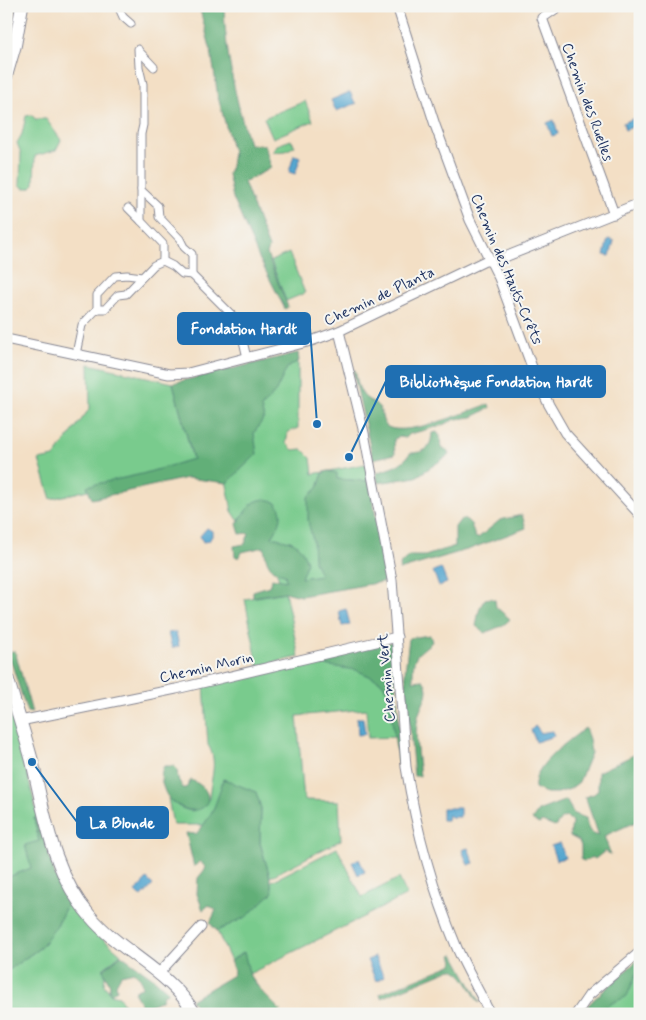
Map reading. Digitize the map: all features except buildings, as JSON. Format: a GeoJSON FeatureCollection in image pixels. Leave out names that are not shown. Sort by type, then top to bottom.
{"type":"FeatureCollection","features":[{"type":"Feature","properties":{"kind":"main road"},"geometry":{"type":"LineString","coordinates":[[6,76],[15,46],[22,6]]}},
{"type":"Feature","properties":{"kind":"main road"},"geometry":{"type":"LineString","coordinates":[[6,673],[10,697],[20,721],[55,854],[68,884],[98,926],[123,948],[159,973],[179,992],[195,1014]]}},
{"type":"Feature","properties":{"kind":"street"},"geometry":{"type":"LineString","coordinates":[[118,6],[124,17],[131,24]]}},
{"type":"Feature","properties":{"kind":"street","name":"Chemin des Hauts-Crêts"},"geometry":{"type":"LineString","coordinates":[[397,6],[435,125],[470,220],[507,298],[536,378],[562,428],[580,451],[640,515]]}},
{"type":"Feature","properties":{"kind":"street","name":"Chemin des Ruelles"},"geometry":{"type":"LineString","coordinates":[[558,8],[542,18],[614,214]]}},
{"type":"Feature","properties":{"kind":"street"},"geometry":{"type":"LineString","coordinates":[[141,221],[143,84],[138,67],[138,50],[154,67]]}},
{"type":"Feature","properties":{"kind":"street"},"geometry":{"type":"LineString","coordinates":[[141,190],[158,206],[159,217],[192,254],[192,275]]}},
{"type":"Feature","properties":{"kind":"street","name":"Chemin de Planta"},"geometry":{"type":"LineString","coordinates":[[6,339],[169,374],[188,373],[339,331],[485,261],[495,261],[640,203]]}},
{"type":"Feature","properties":{"kind":"street"},"geometry":{"type":"LineString","coordinates":[[128,208],[163,244],[163,261]]}},
{"type":"Feature","properties":{"kind":"street"},"geometry":{"type":"LineString","coordinates":[[163,261],[173,266],[182,274],[192,275],[236,318],[247,358]]}},
{"type":"Feature","properties":{"kind":"street"},"geometry":{"type":"LineString","coordinates":[[76,354],[82,324],[97,309],[105,308],[118,295],[126,294],[154,265],[163,261]]}},
{"type":"Feature","properties":{"kind":"street"},"geometry":{"type":"LineString","coordinates":[[97,309],[97,295],[115,276],[142,277]]}},
{"type":"Feature","properties":{"kind":"street","name":"Chemin Vert"},"geometry":{"type":"LineString","coordinates":[[339,331],[364,433],[392,580],[406,767],[421,838],[450,932],[490,1014]]}},
{"type":"Feature","properties":{"kind":"street","name":"Chemin Morin"},"geometry":{"type":"LineString","coordinates":[[20,721],[176,689],[397,637]]}},
{"type":"Feature","properties":{"kind":"street"},"geometry":{"type":"LineString","coordinates":[[159,973],[201,927]]}},
{"type":"Feature","properties":{"kind":"street"},"geometry":{"type":"LineString","coordinates":[[576,1014],[589,995],[640,952]]}},
{"type":"Feature","properties":{"kind":"green space"},"geometry":{"type":"Polygon","coordinates":[[[6,6],[15,6],[6,50],[6,6]]]}},
{"type":"Feature","properties":{"kind":"green space"},"geometry":{"type":"Polygon","coordinates":[[[199,6],[224,6],[232,76],[249,144],[265,145],[271,168],[244,182],[269,248],[267,254],[288,307],[285,309],[258,256],[233,198],[228,174],[233,152],[218,97],[211,51],[199,6]]]}},
{"type":"Feature","properties":{"kind":"green space"},"geometry":{"type":"Polygon","coordinates":[[[305,101],[313,121],[273,138],[264,118],[305,101]]]}},
{"type":"Feature","properties":{"kind":"green space"},"geometry":{"type":"Polygon","coordinates":[[[32,115],[35,119],[46,119],[61,140],[56,150],[35,156],[34,184],[30,188],[23,188],[20,184],[21,153],[17,143],[22,134],[26,116],[32,115]]]}},
{"type":"Feature","properties":{"kind":"green space"},"geometry":{"type":"Polygon","coordinates":[[[291,140],[295,146],[286,151],[273,152],[277,145],[291,140]]]}},
{"type":"Feature","properties":{"kind":"green space"},"geometry":{"type":"Polygon","coordinates":[[[289,253],[305,293],[286,301],[271,261],[289,253]]]}},
{"type":"Feature","properties":{"kind":"green space"},"geometry":{"type":"Polygon","coordinates":[[[298,353],[298,428],[288,432],[286,443],[293,450],[302,449],[311,458],[313,474],[366,464],[386,572],[283,590],[266,543],[238,520],[232,511],[206,376],[298,353]]]}},
{"type":"Feature","properties":{"kind":"green space"},"geometry":{"type":"Polygon","coordinates":[[[298,353],[299,361],[287,368],[276,391],[261,408],[264,418],[254,433],[257,454],[227,483],[187,478],[92,499],[87,486],[142,474],[193,459],[173,383],[298,353]]]}},
{"type":"Feature","properties":{"kind":"green space"},"geometry":{"type":"Polygon","coordinates":[[[89,364],[173,383],[194,464],[51,499],[39,460],[54,457],[90,408],[89,364]]]}},
{"type":"Feature","properties":{"kind":"green space"},"geometry":{"type":"Polygon","coordinates":[[[355,370],[361,392],[379,407],[384,423],[388,427],[409,429],[438,422],[489,404],[490,408],[472,417],[456,419],[440,426],[410,434],[406,438],[399,437],[394,439],[395,454],[373,459],[353,371],[355,370]]]}},
{"type":"Feature","properties":{"kind":"green space"},"geometry":{"type":"Polygon","coordinates":[[[437,432],[440,436],[441,448],[447,450],[449,455],[416,477],[378,483],[376,473],[399,464],[410,453],[426,449],[429,446],[432,433],[437,432]]]}},
{"type":"Feature","properties":{"kind":"green space"},"geometry":{"type":"Polygon","coordinates":[[[328,471],[337,473],[337,479],[369,481],[388,581],[301,596],[285,592],[253,597],[253,591],[269,586],[272,578],[286,581],[285,574],[272,569],[266,557],[264,547],[242,552],[239,558],[235,556],[234,546],[245,544],[249,533],[240,534],[237,524],[247,509],[255,502],[263,499],[272,501],[278,506],[281,518],[272,537],[290,541],[301,549],[307,562],[301,578],[320,575],[314,561],[313,541],[308,521],[308,497],[318,488],[323,473],[328,471]]]}},
{"type":"Feature","properties":{"kind":"green space"},"geometry":{"type":"Polygon","coordinates":[[[522,515],[526,528],[470,549],[399,570],[401,563],[409,556],[425,556],[455,546],[455,527],[461,519],[467,520],[471,524],[475,537],[478,538],[500,520],[522,515]]]}},
{"type":"Feature","properties":{"kind":"green space"},"geometry":{"type":"Polygon","coordinates":[[[285,592],[299,657],[258,666],[245,599],[285,592]]]}},
{"type":"Feature","properties":{"kind":"green space"},"geometry":{"type":"Polygon","coordinates":[[[491,598],[495,600],[496,607],[510,619],[501,626],[485,633],[476,626],[483,602],[485,599],[491,598]]]}},
{"type":"Feature","properties":{"kind":"green space"},"geometry":{"type":"Polygon","coordinates":[[[430,635],[432,642],[418,654],[413,666],[413,681],[423,680],[427,689],[427,694],[419,712],[416,731],[420,776],[414,776],[405,672],[409,638],[430,635]]]}},
{"type":"Feature","properties":{"kind":"green space"},"geometry":{"type":"Polygon","coordinates":[[[392,642],[400,737],[368,738],[366,709],[297,716],[304,800],[339,801],[341,840],[270,877],[260,843],[261,808],[224,779],[215,807],[204,825],[173,825],[168,798],[179,806],[192,811],[209,799],[213,758],[208,745],[204,685],[392,642]]]}},
{"type":"Feature","properties":{"kind":"green space"},"geometry":{"type":"Polygon","coordinates":[[[392,642],[402,763],[398,764],[388,691],[380,681],[356,670],[304,662],[392,642]]]}},
{"type":"Feature","properties":{"kind":"green space"},"geometry":{"type":"Polygon","coordinates":[[[15,651],[32,713],[27,712],[8,652],[15,651]]]}},
{"type":"Feature","properties":{"kind":"green space"},"geometry":{"type":"Polygon","coordinates":[[[6,702],[21,749],[38,817],[34,819],[39,841],[32,868],[6,878],[6,702]]]}},
{"type":"Feature","properties":{"kind":"green space"},"geometry":{"type":"Polygon","coordinates":[[[585,728],[591,753],[579,782],[570,789],[558,793],[546,793],[535,788],[539,771],[545,763],[561,747],[585,728]]]}},
{"type":"Feature","properties":{"kind":"green space"},"geometry":{"type":"Polygon","coordinates":[[[640,752],[640,820],[604,836],[611,855],[605,851],[595,859],[592,857],[585,861],[581,860],[579,841],[570,836],[571,820],[566,817],[561,819],[555,827],[542,822],[539,824],[532,820],[538,811],[566,800],[574,814],[586,818],[589,830],[599,836],[585,797],[594,794],[598,790],[598,772],[640,752]]]}},
{"type":"Feature","properties":{"kind":"green space"},"geometry":{"type":"Polygon","coordinates":[[[164,766],[174,766],[177,769],[178,779],[183,788],[186,788],[191,780],[201,785],[208,798],[202,808],[188,810],[170,799],[163,786],[162,772],[164,766]]]}},
{"type":"Feature","properties":{"kind":"green space"},"geometry":{"type":"Polygon","coordinates":[[[223,779],[256,792],[261,808],[260,843],[273,892],[246,917],[217,931],[210,923],[216,910],[209,905],[203,910],[197,894],[198,878],[206,868],[200,861],[194,867],[186,833],[196,834],[207,821],[216,802],[223,779]]]}},
{"type":"Feature","properties":{"kind":"green space"},"geometry":{"type":"Polygon","coordinates":[[[38,817],[55,875],[68,902],[57,925],[41,947],[6,972],[6,945],[9,945],[6,921],[6,878],[31,868],[25,845],[39,841],[34,818],[38,817]]]}},
{"type":"Feature","properties":{"kind":"green space"},"geometry":{"type":"Polygon","coordinates":[[[337,848],[362,897],[399,878],[407,895],[239,979],[217,931],[210,923],[219,908],[337,848]]]}},
{"type":"Feature","properties":{"kind":"green space"},"geometry":{"type":"Polygon","coordinates":[[[68,902],[75,913],[78,912],[93,930],[121,954],[103,969],[105,974],[104,985],[111,994],[119,996],[128,1012],[127,1014],[6,1014],[6,972],[41,947],[57,925],[68,902]]]}},
{"type":"Feature","properties":{"kind":"green space"},"geometry":{"type":"Polygon","coordinates":[[[244,952],[250,976],[263,993],[281,1011],[274,1014],[201,1014],[191,1000],[233,975],[234,971],[230,961],[244,952]]]}},
{"type":"Feature","properties":{"kind":"green space"},"geometry":{"type":"Polygon","coordinates":[[[454,954],[479,1003],[464,978],[451,969],[381,998],[380,994],[451,965],[454,961],[452,955],[454,954]]]}},
{"type":"Feature","properties":{"kind":"green space"},"geometry":{"type":"Polygon","coordinates":[[[121,955],[169,992],[163,995],[162,1000],[143,1008],[134,992],[142,987],[141,979],[134,972],[121,975],[116,984],[117,989],[111,994],[109,990],[110,985],[103,970],[121,955]]]}},
{"type":"Feature","properties":{"kind":"green space"},"geometry":{"type":"Polygon","coordinates":[[[640,958],[640,1014],[582,1014],[590,1003],[640,958]]]}},
{"type":"Feature","properties":{"kind":"green space"},"geometry":{"type":"Polygon","coordinates":[[[640,958],[640,966],[627,996],[599,1012],[592,1014],[583,1012],[590,1003],[640,958]]]}},
{"type":"Feature","properties":{"kind":"water"},"geometry":{"type":"Polygon","coordinates":[[[350,92],[357,103],[336,111],[331,100],[350,92]]]}},
{"type":"Feature","properties":{"kind":"water"},"geometry":{"type":"Polygon","coordinates":[[[637,117],[640,124],[625,130],[623,123],[637,117]]]}},
{"type":"Feature","properties":{"kind":"water"},"geometry":{"type":"Polygon","coordinates":[[[554,120],[558,134],[552,136],[547,123],[554,120]]]}},
{"type":"Feature","properties":{"kind":"water"},"geometry":{"type":"Polygon","coordinates":[[[294,155],[301,157],[295,174],[289,172],[294,155]]]}},
{"type":"Feature","properties":{"kind":"water"},"geometry":{"type":"Polygon","coordinates":[[[608,239],[614,241],[610,256],[604,255],[608,239]]]}},
{"type":"Feature","properties":{"kind":"water"},"geometry":{"type":"Polygon","coordinates":[[[207,528],[212,531],[212,536],[209,541],[203,542],[200,536],[207,528]]]}},
{"type":"Feature","properties":{"kind":"water"},"geometry":{"type":"Polygon","coordinates":[[[441,568],[447,583],[439,586],[433,571],[441,568]]]}},
{"type":"Feature","properties":{"kind":"water"},"geometry":{"type":"Polygon","coordinates":[[[346,609],[350,625],[342,626],[339,611],[346,609]]]}},
{"type":"Feature","properties":{"kind":"water"},"geometry":{"type":"Polygon","coordinates":[[[176,632],[179,646],[172,648],[168,633],[176,632]]]}},
{"type":"Feature","properties":{"kind":"water"},"geometry":{"type":"Polygon","coordinates":[[[357,718],[363,718],[365,734],[358,735],[357,718]]]}},
{"type":"Feature","properties":{"kind":"water"},"geometry":{"type":"Polygon","coordinates":[[[535,726],[540,733],[552,731],[554,736],[536,742],[531,730],[535,726]]]}},
{"type":"Feature","properties":{"kind":"water"},"geometry":{"type":"Polygon","coordinates":[[[442,808],[460,808],[460,817],[448,815],[447,820],[442,820],[442,808]]]}},
{"type":"Feature","properties":{"kind":"water"},"geometry":{"type":"Polygon","coordinates":[[[560,843],[565,858],[556,860],[551,846],[560,843]]]}},
{"type":"Feature","properties":{"kind":"water"},"geometry":{"type":"Polygon","coordinates":[[[468,848],[474,863],[468,865],[462,850],[468,848]]]}},
{"type":"Feature","properties":{"kind":"water"},"geometry":{"type":"Polygon","coordinates":[[[359,859],[365,872],[358,875],[352,862],[359,859]]]}},
{"type":"Feature","properties":{"kind":"water"},"geometry":{"type":"Polygon","coordinates":[[[147,879],[153,885],[142,897],[135,892],[147,879]]]}},
{"type":"Feature","properties":{"kind":"water"},"geometry":{"type":"Polygon","coordinates":[[[375,957],[384,977],[376,981],[367,960],[375,957]]]}},
{"type":"Feature","properties":{"kind":"place","name":"Fondation Hardt"},"geometry":{"type":"Point","coordinates":[317,424]}},
{"type":"Feature","properties":{"kind":"place","name":"Bibliothèque Fondation Hardt"},"geometry":{"type":"Point","coordinates":[349,457]}},
{"type":"Feature","properties":{"kind":"place","name":"La Blonde"},"geometry":{"type":"Point","coordinates":[32,762]}}]}
